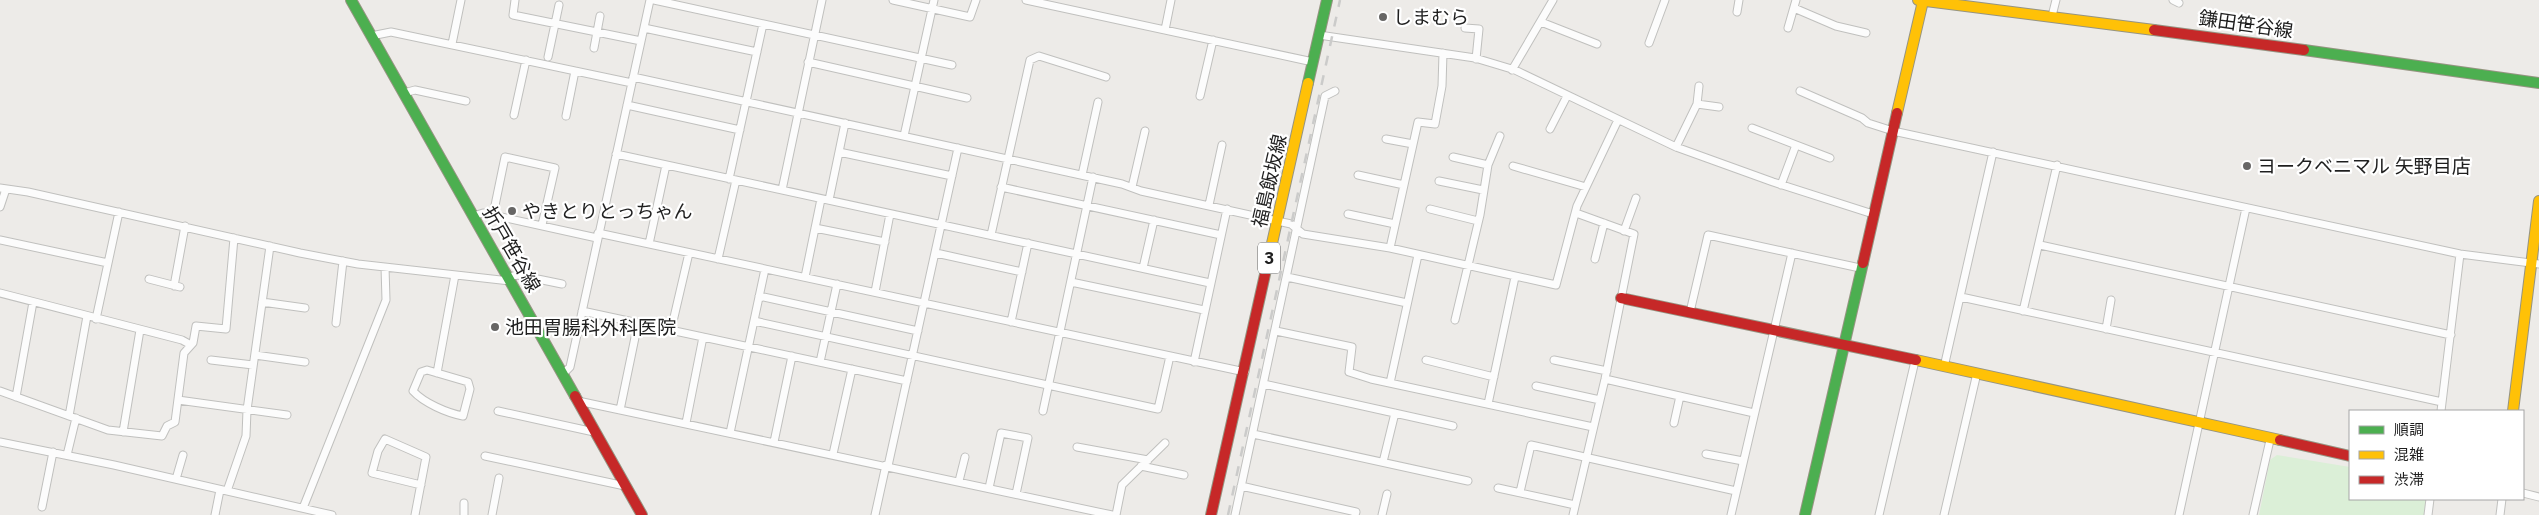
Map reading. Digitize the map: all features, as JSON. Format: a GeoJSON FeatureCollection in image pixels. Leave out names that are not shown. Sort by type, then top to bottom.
{"type":"FeatureCollection","features":[{"type":"Feature","properties":{"kind":"street","name":"折戸笹谷線"},"geometry":{"type":"LineString","coordinates":[[351,0],[642,515]]}},
{"type":"Feature","properties":{"kind":"street"},"geometry":{"type":"LineString","coordinates":[[452,44],[461,0]]}},
{"type":"Feature","properties":{"kind":"street"},"geometry":{"type":"LineString","coordinates":[[515,0],[513,15],[641,41]]}},
{"type":"Feature","properties":{"kind":"street"},"geometry":{"type":"LineString","coordinates":[[563,374],[570,367],[650,0]]}},
{"type":"Feature","properties":{"kind":"street"},"geometry":{"type":"LineString","coordinates":[[654,0],[952,65]]}},
{"type":"Feature","properties":{"kind":"street"},"geometry":{"type":"LineString","coordinates":[[782,190],[822,0]]}},
{"type":"Feature","properties":{"kind":"street"},"geometry":{"type":"LineString","coordinates":[[893,0],[970,17],[976,0]]}},
{"type":"Feature","properties":{"kind":"street"},"geometry":{"type":"LineString","coordinates":[[904,136],[934,0]]}},
{"type":"Feature","properties":{"kind":"street"},"geometry":{"type":"LineString","coordinates":[[1026,0],[1313,62]]}},
{"type":"Feature","properties":{"kind":"street"},"geometry":{"type":"LineString","coordinates":[[1165,30],[1171,0]]}},
{"type":"Feature","properties":{"kind":"street","name":"福島飯坂線"},"geometry":{"type":"LineString","coordinates":[[1211,515],[1245,372],[1327,0]]}},
{"type":"Feature","properties":{"kind":"street"},"geometry":{"type":"LineString","coordinates":[[1512,70],[1553,0]]}},
{"type":"Feature","properties":{"kind":"street"},"geometry":{"type":"LineString","coordinates":[[1649,44],[1665,0]]}},
{"type":"Feature","properties":{"kind":"street"},"geometry":{"type":"LineString","coordinates":[[1737,12],[1739,0]]}},
{"type":"Feature","properties":{"kind":"street"},"geometry":{"type":"LineString","coordinates":[[1788,28],[1796,0]]}},
{"type":"Feature","properties":{"kind":"street","name":"鎌田笹谷線"},"geometry":{"type":"LineString","coordinates":[[1918,0],[2052,16],[2539,83]]}},
{"type":"Feature","properties":{"kind":"street"},"geometry":{"type":"LineString","coordinates":[[2052,16],[2056,0]]}},
{"type":"Feature","properties":{"kind":"street"},"geometry":{"type":"LineString","coordinates":[[1805,515],[1860,268],[1923,1]]}},
{"type":"Feature","properties":{"kind":"street"},"geometry":{"type":"LineString","coordinates":[[548,57],[558,5]]}},
{"type":"Feature","properties":{"kind":"street"},"geometry":{"type":"LineString","coordinates":[[1794,8],[1836,26],[1866,33]]}},
{"type":"Feature","properties":{"kind":"street"},"geometry":{"type":"LineString","coordinates":[[594,48],[600,16]]}},
{"type":"Feature","properties":{"kind":"street"},"geometry":{"type":"LineString","coordinates":[[1541,22],[1598,44]]}},
{"type":"Feature","properties":{"kind":"street"},"geometry":{"type":"LineString","coordinates":[[718,259],[740,130],[763,24]]}},
{"type":"Feature","properties":{"kind":"street"},"geometry":{"type":"LineString","coordinates":[[644,28],[757,52]]}},
{"type":"Feature","properties":{"kind":"street"},"geometry":{"type":"LineString","coordinates":[[1466,28],[1479,29],[1476,59]]}},
{"type":"Feature","properties":{"kind":"street"},"geometry":{"type":"LineString","coordinates":[[371,36],[392,32],[576,71],[632,80],[845,123],[1093,177],[1291,224],[1303,234],[1390,248],[1556,285],[1576,213],[1586,187],[1618,120]]}},
{"type":"Feature","properties":{"kind":"street"},"geometry":{"type":"LineString","coordinates":[[1319,35],[1443,53],[1476,59],[1512,70],[1676,147],[1781,185],[1873,214]]}},
{"type":"Feature","properties":{"kind":"street"},"geometry":{"type":"LineString","coordinates":[[1200,96],[1213,40]]}},
{"type":"Feature","properties":{"kind":"street"},"geometry":{"type":"LineString","coordinates":[[1390,248],[1418,122],[1435,124],[1442,86],[1443,53]]}},
{"type":"Feature","properties":{"kind":"street"},"geometry":{"type":"LineString","coordinates":[[990,235],[1030,60],[1039,56],[1106,77]]}},
{"type":"Feature","properties":{"kind":"street"},"geometry":{"type":"LineString","coordinates":[[514,115],[526,60]]}},
{"type":"Feature","properties":{"kind":"street"},"geometry":{"type":"LineString","coordinates":[[808,62],[967,98]]}},
{"type":"Feature","properties":{"kind":"street"},"geometry":{"type":"LineString","coordinates":[[566,116],[576,71]]}},
{"type":"Feature","properties":{"kind":"street"},"geometry":{"type":"LineString","coordinates":[[1676,147],[1696,104],[1700,86]]}},
{"type":"Feature","properties":{"kind":"street"},"geometry":{"type":"LineString","coordinates":[[404,93],[415,90],[466,101]]}},
{"type":"Feature","properties":{"kind":"street"},"geometry":{"type":"LineString","coordinates":[[1235,515],[1325,96],[1335,91]]}},
{"type":"Feature","properties":{"kind":"street"},"geometry":{"type":"LineString","coordinates":[[1800,91],[1862,118],[1868,123],[1892,132],[2057,165],[2460,254],[2535,264]]}},
{"type":"Feature","properties":{"kind":"street"},"geometry":{"type":"LineString","coordinates":[[1550,129],[1567,96]]}},
{"type":"Feature","properties":{"kind":"street"},"geometry":{"type":"LineString","coordinates":[[1082,175],[1098,102]]}},
{"type":"Feature","properties":{"kind":"street"},"geometry":{"type":"LineString","coordinates":[[1696,104],[1719,107]]}},
{"type":"Feature","properties":{"kind":"street"},"geometry":{"type":"LineString","coordinates":[[627,105],[740,130]]}},
{"type":"Feature","properties":{"kind":"street"},"geometry":{"type":"LineString","coordinates":[[805,277],[815,228],[839,152],[845,123]]}},
{"type":"Feature","properties":{"kind":"street"},"geometry":{"type":"LineString","coordinates":[[1752,128],[1830,158]]}},
{"type":"Feature","properties":{"kind":"street"},"geometry":{"type":"LineString","coordinates":[[1132,187],[1145,131]]}},
{"type":"Feature","properties":{"kind":"street"},"geometry":{"type":"LineString","coordinates":[[1455,320],[1478,221],[1488,165],[1500,136]]}},
{"type":"Feature","properties":{"kind":"street"},"geometry":{"type":"LineString","coordinates":[[1386,140],[1413,144]]}},
{"type":"Feature","properties":{"kind":"street"},"geometry":{"type":"LineString","coordinates":[[1209,206],[1222,145]]}},
{"type":"Feature","properties":{"kind":"street"},"geometry":{"type":"LineString","coordinates":[[1781,185],[1796,145]]}},
{"type":"Feature","properties":{"kind":"street"},"geometry":{"type":"LineString","coordinates":[[875,515],[958,148]]}},
{"type":"Feature","properties":{"kind":"street"},"geometry":{"type":"LineString","coordinates":[[839,152],[952,176]]}},
{"type":"Feature","properties":{"kind":"street"},"geometry":{"type":"LineString","coordinates":[[1944,367],[1993,152]]}},
{"type":"Feature","properties":{"kind":"street"},"geometry":{"type":"LineString","coordinates":[[616,154],[1210,283]]}},
{"type":"Feature","properties":{"kind":"street"},"geometry":{"type":"LineString","coordinates":[[492,215],[506,157],[555,168],[542,225]]}},
{"type":"Feature","properties":{"kind":"street"},"geometry":{"type":"LineString","coordinates":[[1453,157],[1488,165]]}},
{"type":"Feature","properties":{"kind":"street"},"geometry":{"type":"LineString","coordinates":[[649,244],[666,165]]}},
{"type":"Feature","properties":{"kind":"street"},"geometry":{"type":"LineString","coordinates":[[2023,311],[2040,245],[2057,165]]}},
{"type":"Feature","properties":{"kind":"street"},"geometry":{"type":"LineString","coordinates":[[1513,166],[1586,187]]}},
{"type":"Feature","properties":{"kind":"street"},"geometry":{"type":"LineString","coordinates":[[1358,176],[1404,185]]}},
{"type":"Feature","properties":{"kind":"street"},"geometry":{"type":"LineString","coordinates":[[1043,411],[1093,177]]}},
{"type":"Feature","properties":{"kind":"street"},"geometry":{"type":"LineString","coordinates":[[1439,181],[1483,190]]}},
{"type":"Feature","properties":{"kind":"street"},"geometry":{"type":"LineString","coordinates":[[1001,187],[1221,235]]}},
{"type":"Feature","properties":{"kind":"street"},"geometry":{"type":"LineString","coordinates":[[0,207],[3,189],[119,212],[343,261],[455,275],[509,279],[518,275],[562,284]]}},
{"type":"Feature","properties":{"kind":"street"},"geometry":{"type":"LineString","coordinates":[[1624,230],[1636,198]]}},
{"type":"Feature","properties":{"kind":"street"},"geometry":{"type":"LineString","coordinates":[[2513,410],[2535,264],[2539,201]]}},
{"type":"Feature","properties":{"kind":"street"},"geometry":{"type":"LineString","coordinates":[[2179,515],[2246,208]]}},
{"type":"Feature","properties":{"kind":"street"},"geometry":{"type":"LineString","coordinates":[[1194,362],[1226,209]]}},
{"type":"Feature","properties":{"kind":"street"},"geometry":{"type":"LineString","coordinates":[[1430,209],[1478,221]]}},
{"type":"Feature","properties":{"kind":"street"},"geometry":{"type":"LineString","coordinates":[[96,319],[119,212]]}},
{"type":"Feature","properties":{"kind":"street"},"geometry":{"type":"LineString","coordinates":[[473,216],[484,213],[649,244],[1245,372]]}},
{"type":"Feature","properties":{"kind":"street"},"geometry":{"type":"LineString","coordinates":[[1573,515],[1606,375],[1634,234],[1576,213]]}},
{"type":"Feature","properties":{"kind":"street"},"geometry":{"type":"LineString","coordinates":[[875,292],[890,214]]}},
{"type":"Feature","properties":{"kind":"street"},"geometry":{"type":"LineString","coordinates":[[1348,214],[1395,224]]}},
{"type":"Feature","properties":{"kind":"street"},"geometry":{"type":"LineString","coordinates":[[1143,268],[1154,220]]}},
{"type":"Feature","properties":{"kind":"street"},"geometry":{"type":"LineString","coordinates":[[1596,258],[1604,223]]}},
{"type":"Feature","properties":{"kind":"street"},"geometry":{"type":"LineString","coordinates":[[149,279],[177,286],[184,226]]}},
{"type":"Feature","properties":{"kind":"street"},"geometry":{"type":"LineString","coordinates":[[815,228],[885,242]]}},
{"type":"Feature","properties":{"kind":"street"},"geometry":{"type":"LineString","coordinates":[[1690,312],[1708,235],[1860,268]]}},
{"type":"Feature","properties":{"kind":"street"},"geometry":{"type":"LineString","coordinates":[[0,391],[108,430],[162,436],[167,426],[175,422],[184,353],[191,345],[196,326],[226,329],[234,238]]}},
{"type":"Feature","properties":{"kind":"street"},"geometry":{"type":"LineString","coordinates":[[0,240],[108,263]]}},
{"type":"Feature","properties":{"kind":"street"},"geometry":{"type":"LineString","coordinates":[[1011,322],[1028,244]]}},
{"type":"Feature","properties":{"kind":"street"},"geometry":{"type":"LineString","coordinates":[[2040,245],[2451,335]]}},
{"type":"Feature","properties":{"kind":"street"},"geometry":{"type":"LineString","coordinates":[[215,515],[246,436],[247,410],[270,246]]}},
{"type":"Feature","properties":{"kind":"street"},"geometry":{"type":"LineString","coordinates":[[936,252],[1022,272]]}},
{"type":"Feature","properties":{"kind":"street"},"geometry":{"type":"LineString","coordinates":[[1730,515],[1792,252]]}},
{"type":"Feature","properties":{"kind":"street"},"geometry":{"type":"LineString","coordinates":[[672,330],[689,253]]}},
{"type":"Feature","properties":{"kind":"street"},"geometry":{"type":"LineString","coordinates":[[2441,410],[2460,254]]}},
{"type":"Feature","properties":{"kind":"street"},"geometry":{"type":"LineString","coordinates":[[1390,383],[1418,255]]}},
{"type":"Feature","properties":{"kind":"street"},"geometry":{"type":"LineString","coordinates":[[336,324],[343,261]]}},
{"type":"Feature","properties":{"kind":"street"},"geometry":{"type":"LineString","coordinates":[[303,508],[386,300],[386,267]]}},
{"type":"Feature","properties":{"kind":"street"},"geometry":{"type":"LineString","coordinates":[[730,433],[765,269]]}},
{"type":"Feature","properties":{"kind":"street"},"geometry":{"type":"LineString","coordinates":[[437,373],[455,275]]}},
{"type":"Feature","properties":{"kind":"street"},"geometry":{"type":"LineString","coordinates":[[1287,277],[1407,303]]}},
{"type":"Feature","properties":{"kind":"street"},"geometry":{"type":"LineString","coordinates":[[1488,404],[1515,277]]}},
{"type":"Feature","properties":{"kind":"street"},"geometry":{"type":"LineString","coordinates":[[1071,282],[1204,310]]}},
{"type":"Feature","properties":{"kind":"street"},"geometry":{"type":"LineString","coordinates":[[820,362],[837,284]]}},
{"type":"Feature","properties":{"kind":"street"},"geometry":{"type":"LineString","coordinates":[[0,293],[182,340],[191,345]]}},
{"type":"Feature","properties":{"kind":"street"},"geometry":{"type":"LineString","coordinates":[[759,296],[918,330]]}},
{"type":"Feature","properties":{"kind":"street"},"geometry":{"type":"LineString","coordinates":[[1961,297],[2442,402]]}},
{"type":"Feature","properties":{"kind":"street"},"geometry":{"type":"LineString","coordinates":[[1621,298],[1977,373],[2270,440],[2349,456]]}},
{"type":"Feature","properties":{"kind":"street"},"geometry":{"type":"LineString","coordinates":[[2106,329],[2111,300]]}},
{"type":"Feature","properties":{"kind":"street"},"geometry":{"type":"LineString","coordinates":[[16,397],[33,302]]}},
{"type":"Feature","properties":{"kind":"street"},"geometry":{"type":"LineString","coordinates":[[262,302],[305,308]]}},
{"type":"Feature","properties":{"kind":"street"},"geometry":{"type":"LineString","coordinates":[[582,311],[907,380]]}},
{"type":"Feature","properties":{"kind":"street"},"geometry":{"type":"LineString","coordinates":[[67,456],[87,316]]}},
{"type":"Feature","properties":{"kind":"street"},"geometry":{"type":"LineString","coordinates":[[754,322],[1158,409],[1170,356]]}},
{"type":"Feature","properties":{"kind":"street"},"geometry":{"type":"LineString","coordinates":[[620,410],[638,323]]}},
{"type":"Feature","properties":{"kind":"street"},"geometry":{"type":"LineString","coordinates":[[123,432],[140,330]]}},
{"type":"Feature","properties":{"kind":"street"},"geometry":{"type":"LineString","coordinates":[[1276,330],[1352,347],[1349,372],[1390,383],[1593,428]]}},
{"type":"Feature","properties":{"kind":"street"},"geometry":{"type":"LineString","coordinates":[[686,424],[703,337]]}},
{"type":"Feature","properties":{"kind":"street"},"geometry":{"type":"LineString","coordinates":[[255,355],[305,362]]}},
{"type":"Feature","properties":{"kind":"street"},"geometry":{"type":"LineString","coordinates":[[774,442],[792,356]]}},
{"type":"Feature","properties":{"kind":"street"},"geometry":{"type":"LineString","coordinates":[[211,360],[253,365]]}},
{"type":"Feature","properties":{"kind":"street"},"geometry":{"type":"LineString","coordinates":[[1426,360],[1494,377]]}},
{"type":"Feature","properties":{"kind":"street"},"geometry":{"type":"LineString","coordinates":[[1554,360],[1680,396],[1754,413]]}},
{"type":"Feature","properties":{"kind":"street"},"geometry":{"type":"LineString","coordinates":[[1879,515],[1915,361]]}},
{"type":"Feature","properties":{"kind":"street"},"geometry":{"type":"LineString","coordinates":[[833,454],[852,369]]}},
{"type":"Feature","properties":{"kind":"street"},"geometry":{"type":"LineString","coordinates":[[427,370],[437,373],[468,382],[470,389],[463,416],[419,398],[413,391],[421,372],[427,370]]}},
{"type":"Feature","properties":{"kind":"street"},"geometry":{"type":"LineString","coordinates":[[1944,515],[1977,373]]}},
{"type":"Feature","properties":{"kind":"street"},"geometry":{"type":"LineString","coordinates":[[1264,384],[1453,426]]}},
{"type":"Feature","properties":{"kind":"street"},"geometry":{"type":"LineString","coordinates":[[1536,386],[1600,400]]}},
{"type":"Feature","properties":{"kind":"street"},"geometry":{"type":"LineString","coordinates":[[1674,423],[1680,396]]}},
{"type":"Feature","properties":{"kind":"street"},"geometry":{"type":"LineString","coordinates":[[178,400],[287,415]]}},
{"type":"Feature","properties":{"kind":"street"},"geometry":{"type":"LineString","coordinates":[[578,401],[989,488],[1083,512],[1112,515]]}},
{"type":"Feature","properties":{"kind":"street"},"geometry":{"type":"LineString","coordinates":[[498,411],[594,432]]}},
{"type":"Feature","properties":{"kind":"street"},"geometry":{"type":"LineString","coordinates":[[1383,462],[1395,413]]}},
{"type":"Feature","properties":{"kind":"street"},"geometry":{"type":"LineString","coordinates":[[989,488],[1001,433],[1028,438],[1016,494]]}},
{"type":"Feature","properties":{"kind":"street"},"geometry":{"type":"LineString","coordinates":[[1253,434],[1468,481]]}},
{"type":"Feature","properties":{"kind":"street"},"geometry":{"type":"LineString","coordinates":[[415,515],[421,485],[426,456],[385,439],[378,451],[372,473],[421,485]]}},
{"type":"Feature","properties":{"kind":"street"},"geometry":{"type":"LineString","coordinates":[[2253,515],[2270,440]]}},
{"type":"Feature","properties":{"kind":"street"},"geometry":{"type":"LineString","coordinates":[[0,442],[53,452],[332,515]]}},
{"type":"Feature","properties":{"kind":"street"},"geometry":{"type":"LineString","coordinates":[[1116,515],[1122,485],[1165,443]]}},
{"type":"Feature","properties":{"kind":"street"},"geometry":{"type":"LineString","coordinates":[[1520,492],[1531,445],[1736,491]]}},
{"type":"Feature","properties":{"kind":"street"},"geometry":{"type":"LineString","coordinates":[[1077,447],[1148,460]]}},
{"type":"Feature","properties":{"kind":"street"},"geometry":{"type":"LineString","coordinates":[[42,507],[53,452]]}},
{"type":"Feature","properties":{"kind":"street"},"geometry":{"type":"LineString","coordinates":[[176,480],[183,454]]}},
{"type":"Feature","properties":{"kind":"street"},"geometry":{"type":"LineString","coordinates":[[1706,454],[1743,461]]}},
{"type":"Feature","properties":{"kind":"street"},"geometry":{"type":"LineString","coordinates":[[485,456],[625,486]]}},
{"type":"Feature","properties":{"kind":"street"},"geometry":{"type":"LineString","coordinates":[[959,482],[965,457]]}},
{"type":"Feature","properties":{"kind":"street"},"geometry":{"type":"LineString","coordinates":[[1141,466],[1184,474]]}},
{"type":"Feature","properties":{"kind":"street"},"geometry":{"type":"LineString","coordinates":[[492,515],[499,478]]}},
{"type":"Feature","properties":{"kind":"street"},"geometry":{"type":"LineString","coordinates":[[1242,486],[1356,512],[1355,515]]}},
{"type":"Feature","properties":{"kind":"street"},"geometry":{"type":"LineString","coordinates":[[1498,488],[1575,505]]}},
{"type":"Feature","properties":{"kind":"street"},"geometry":{"type":"LineString","coordinates":[[2524,493],[2539,496]]}},
{"type":"Feature","properties":{"kind":"street"},"geometry":{"type":"LineString","coordinates":[[1382,515],[1387,494]]}},
{"type":"Feature","properties":{"kind":"street"},"geometry":{"type":"LineString","coordinates":[[2428,515],[2430,500]]}},
{"type":"Feature","properties":{"kind":"street"},"geometry":{"type":"LineString","coordinates":[[2500,515],[2502,500]]}},
{"type":"Feature","properties":{"kind":"street"},"geometry":{"type":"LineString","coordinates":[[464,503],[464,515]]}},
{"type":"Feature","properties":{"kind":"green space"},"geometry":{"type":"Polygon","coordinates":[[[2277,455],[2349,467],[2349,500],[2426,500],[2424,515],[2259,515],[2270,460],[2277,455]]]}},
{"type":"Feature","properties":{"kind":"railway"},"geometry":{"type":"LineString","coordinates":[[1228,515],[1340,0]]}},
{"type":"Feature","properties":{"kind":"traffic: fast"},"geometry":{"type":"LineString","coordinates":[[351,0],[575,396]]}},
{"type":"Feature","properties":{"kind":"traffic: fast"},"geometry":{"type":"LineString","coordinates":[[1308,83],[1327,0]]}},
{"type":"Feature","properties":{"kind":"traffic: fast"},"geometry":{"type":"LineString","coordinates":[[2304,50],[2539,83]]}},
{"type":"Feature","properties":{"kind":"traffic: fast"},"geometry":{"type":"LineString","coordinates":[[1805,515],[1863,263]]}},
{"type":"Feature","properties":{"kind":"traffic: slow"},"geometry":{"type":"LineString","coordinates":[[1918,0],[2154,30]]}},
{"type":"Feature","properties":{"kind":"traffic: slow"},"geometry":{"type":"LineString","coordinates":[[1897,113],[1923,1]]}},
{"type":"Feature","properties":{"kind":"traffic: slow"},"geometry":{"type":"LineString","coordinates":[[1266,270],[1308,83]]}},
{"type":"Feature","properties":{"kind":"traffic: slow"},"geometry":{"type":"LineString","coordinates":[[2513,410],[2539,201]]}},
{"type":"Feature","properties":{"kind":"traffic: slow"},"geometry":{"type":"LineString","coordinates":[[1916,360],[2280,440]]}},
{"type":"Feature","properties":{"kind":"traffic: jam"},"geometry":{"type":"LineString","coordinates":[[2154,30],[2304,50]]}},
{"type":"Feature","properties":{"kind":"traffic: jam"},"geometry":{"type":"LineString","coordinates":[[1863,263],[1897,113]]}},
{"type":"Feature","properties":{"kind":"traffic: jam"},"geometry":{"type":"LineString","coordinates":[[1211,515],[1266,270]]}},
{"type":"Feature","properties":{"kind":"traffic: jam"},"geometry":{"type":"LineString","coordinates":[[1621,298],[1916,360]]}},
{"type":"Feature","properties":{"kind":"traffic: jam"},"geometry":{"type":"LineString","coordinates":[[575,396],[642,515]]}},
{"type":"Feature","properties":{"kind":"traffic: jam"},"geometry":{"type":"LineString","coordinates":[[2280,440],[2349,456]]}},
{"type":"Feature","properties":{"kind":"place","name":"しまむら"},"geometry":{"type":"Point","coordinates":[1383,17]}},
{"type":"Feature","properties":{"kind":"place","name":"ヨークベニマル 矢野目店"},"geometry":{"type":"Point","coordinates":[2247,166]}},
{"type":"Feature","properties":{"kind":"place","name":"やきとりとっちゃん"},"geometry":{"type":"Point","coordinates":[512,211]}},
{"type":"Feature","properties":{"kind":"place","name":"池田胃腸科外科医院"},"geometry":{"type":"Point","coordinates":[495,327]}}]}
